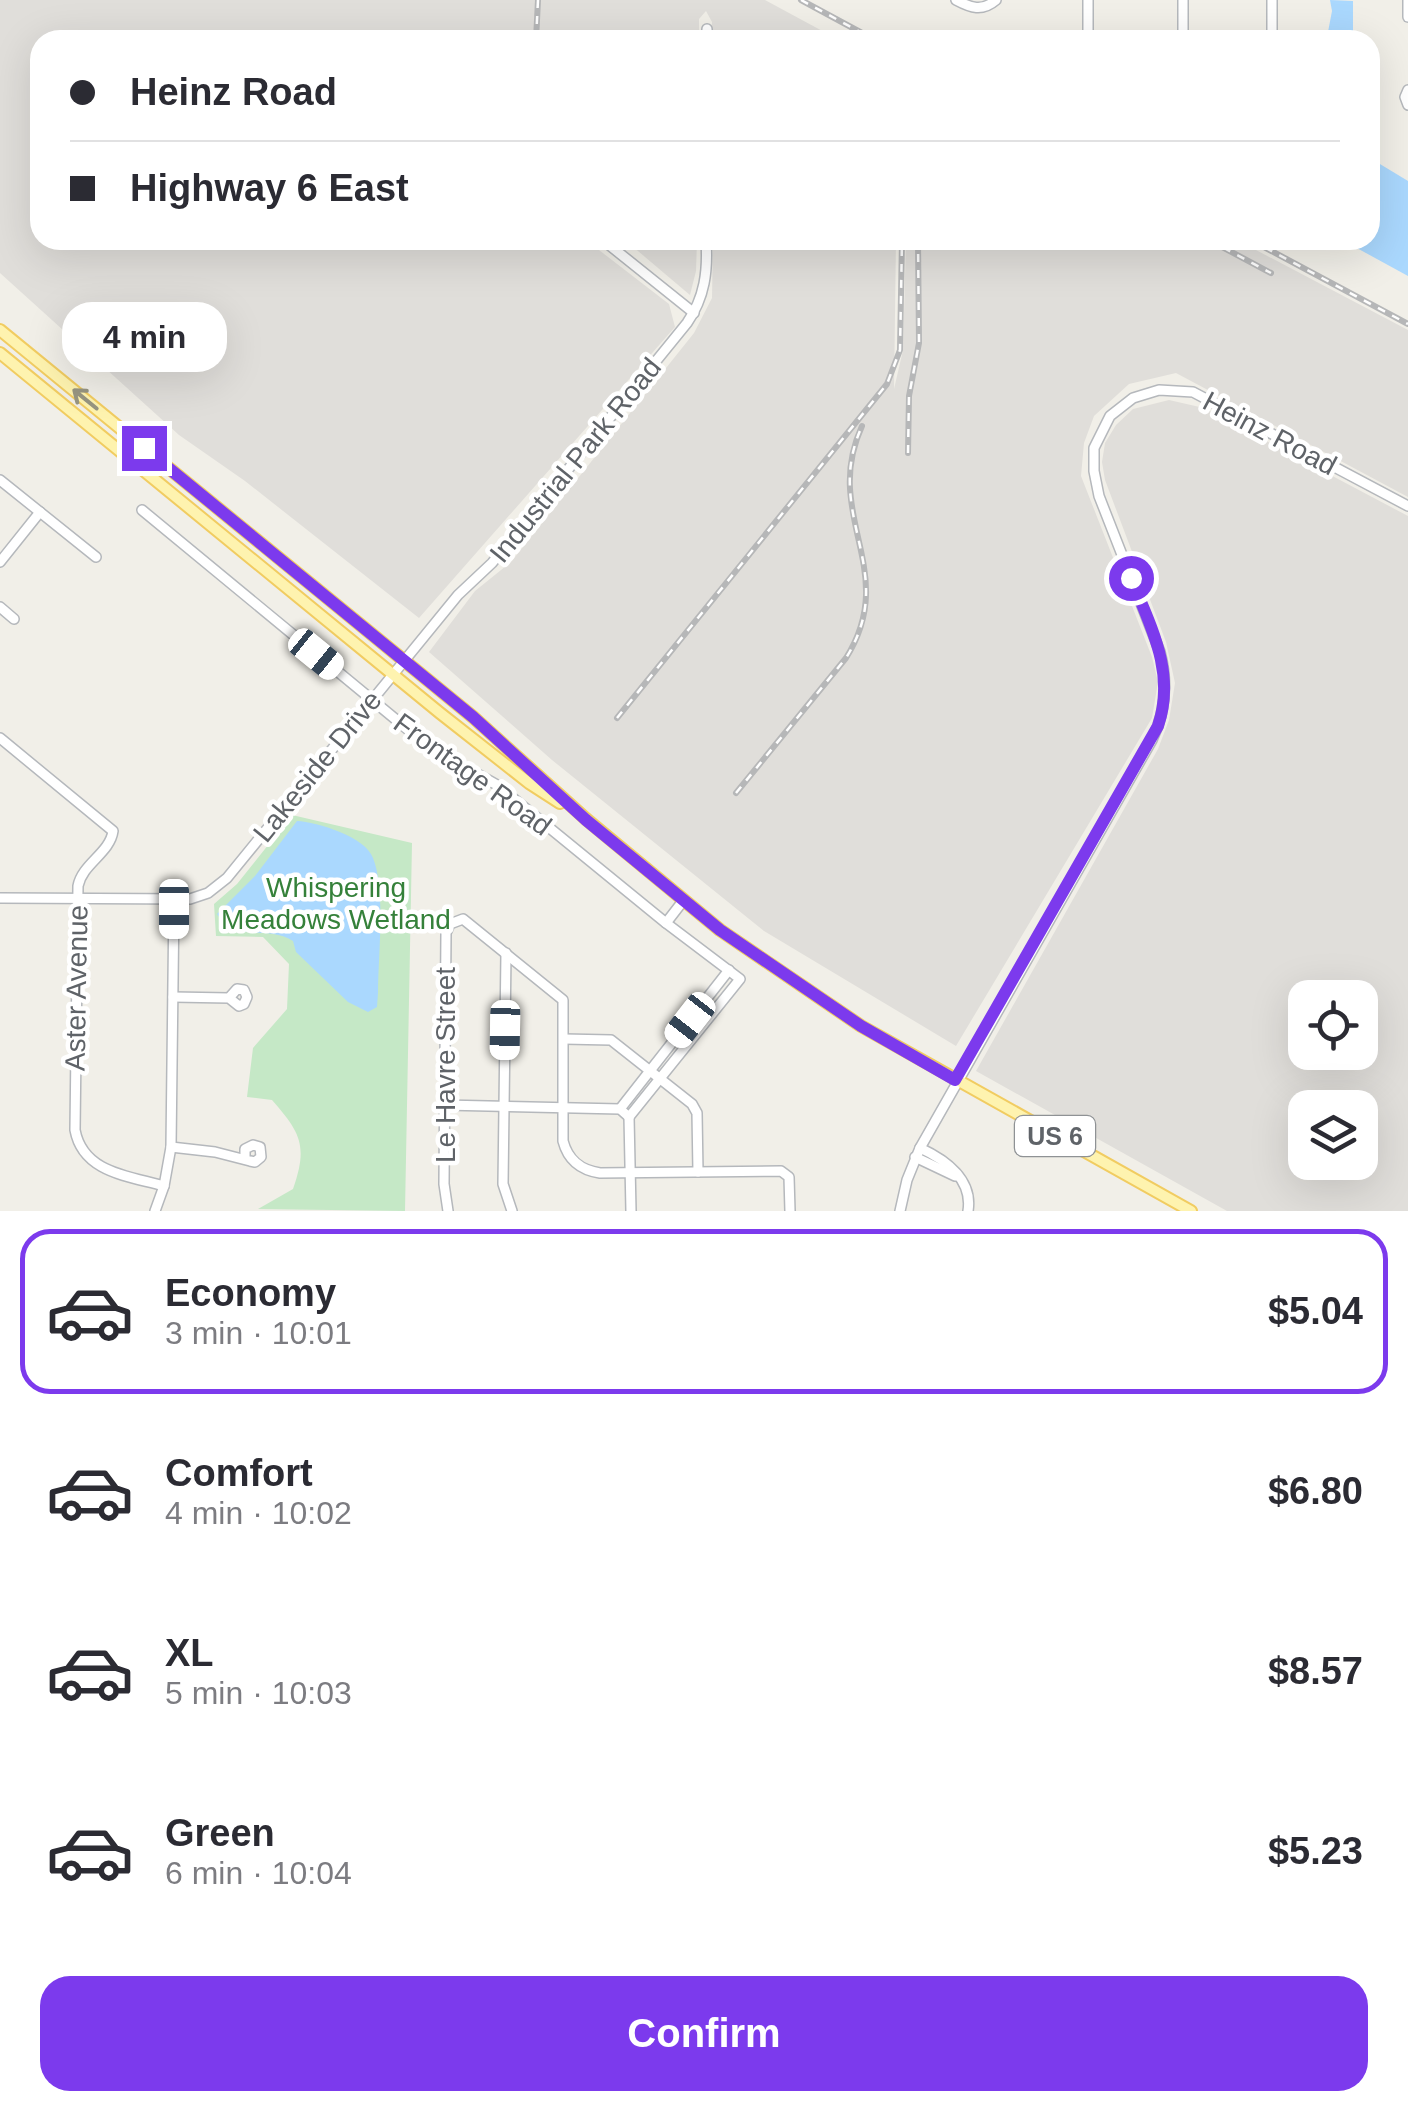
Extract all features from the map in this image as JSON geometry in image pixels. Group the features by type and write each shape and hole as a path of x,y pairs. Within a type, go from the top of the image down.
{"main road":[{"name":"US 6","path":"0,330 473,717 586,820 683,901 837,1010 1191,1211"},
{"name":"US 6","path":"0,353 529,783 586,820"}],"street":[{"path":"956,0 976,8 987,7 996,0"},
{"path":"1088,0 1088,30"},
{"path":"1183,0 1183,30"},
{"path":"1272,0 1272,30"},
{"path":"1408,0 1408,16"},
{"path":"1408,90 1404,97 1408,105"},
{"path":"615,250 694,313"},
{"name":"Industrial Park Road","path":"404,660 458,595 492,563 694,313 705,282 706,250"},
{"name":"Heinz Road","path":"900,1211 918,1152 955,1080 1152,740 1162,716 1165,678 1160,652 1095,483 1094,448 1110,416 1147,392 1194,392 1408,506"},
{"path":"0,480 96,556"},
{"name":"Frontage Road","path":"142,510 428,746 497,785 740,978 660,1078"},
{"path":"0,562 40,512"},
{"path":"0,607 14,619"},
{"name":"Lakeside Drive","path":"0,898 199,897 227,878 404,660"},
{"name":"Aster Avenue","path":"0,738 113,831 111,840 79,878 76,1138 86,1155 100,1167 164,1186"},
{"path":"155,1211 171,1147 174,900"},
{"path":"666,923 683,901"},
{"name":"Le Havre Street","path":"448,1211 444,1184 446,933 454,921 467,920 506,953"},
{"path":"506,953 563,1000 563,1141 572,1160 594,1172 774,1170 785,1173 790,1183 790,1211"},
{"path":"506,953 503,1184 512,1211"},
{"path":"620,1109 729,970"},
{"path":"173,998 228,998"},
{"path":"564,1039 611,1040 692,1104 697,1113 698,1172"},
{"path":"631,1211 629,1116 660,1078"},
{"path":"444,1105 620,1109 629,1116"},
{"path":"171,1147 245,1160"},
{"path":"918,1152 940,1158 962,1179 970,1191 968,1211"}],"shaded area":[{"path":"0,0 765,0 820,30 712,30 706,11 699,19 699,30 30,30 30,250 599,250 669,304 675,327 419,618 245,481 179,435 0,273"},
{"path":"637,250 697,250 690,295"},
{"path":"713,250 896,250 894,389 903,350 906,250 1256,250 1408,330 1408,497 1176,373 1129,384 1094,416 1084,443 1081,476 1152,657 1158,682 1152,718 956,1046 764,931 552,760 429,652 475,591 511,562 694,333 712,298"},
{"path":"1169,400 1204,408 1408,516 1408,1211 1227,1211 976,1071 1158,749 1169,720 1175,683 1166,642 1105,480 1105,443 1133,409"}],"green space":[{"name":"Whispering Meadows Wetland","path":"292,815 412,843 405,1211 258,1209 293,1189 300,1162 299,1141 282,1112 272,1100 247,1097 253,1048 287,1009 289,964 263,937 216,936 214,904 237,884"}],"water":[{"path":"1330,0 1353,1 1353,30 1328,30"},
{"path":"1380,164 1408,181 1408,276 1360,250 1380,250"},
{"path":"297,821 351,837 369,850 373,858 379,887 380,942 377,1007 368,1012 348,1002 296,952 293,941 234,928 217,914 255,876"}],"railway":[{"path":"536,30 538,0"},
{"path":"801,0 856,30"},
{"path":"617,718 887,384 900,350 902,250"},
{"path":"908,453 909,396 919,343 918,250"},
{"path":"1228,250 1271,273"},
{"path":"1270,250 1408,324"},
{"path":"736,793 846,658 861,626 866,597 864,570 850,488 852,458 862,426"}],"route":[{"path":"144,448 473,717 586,820 720,930 861,1026 955,1080 1158,726 1164,704 1164,666 1131,578"}]}
